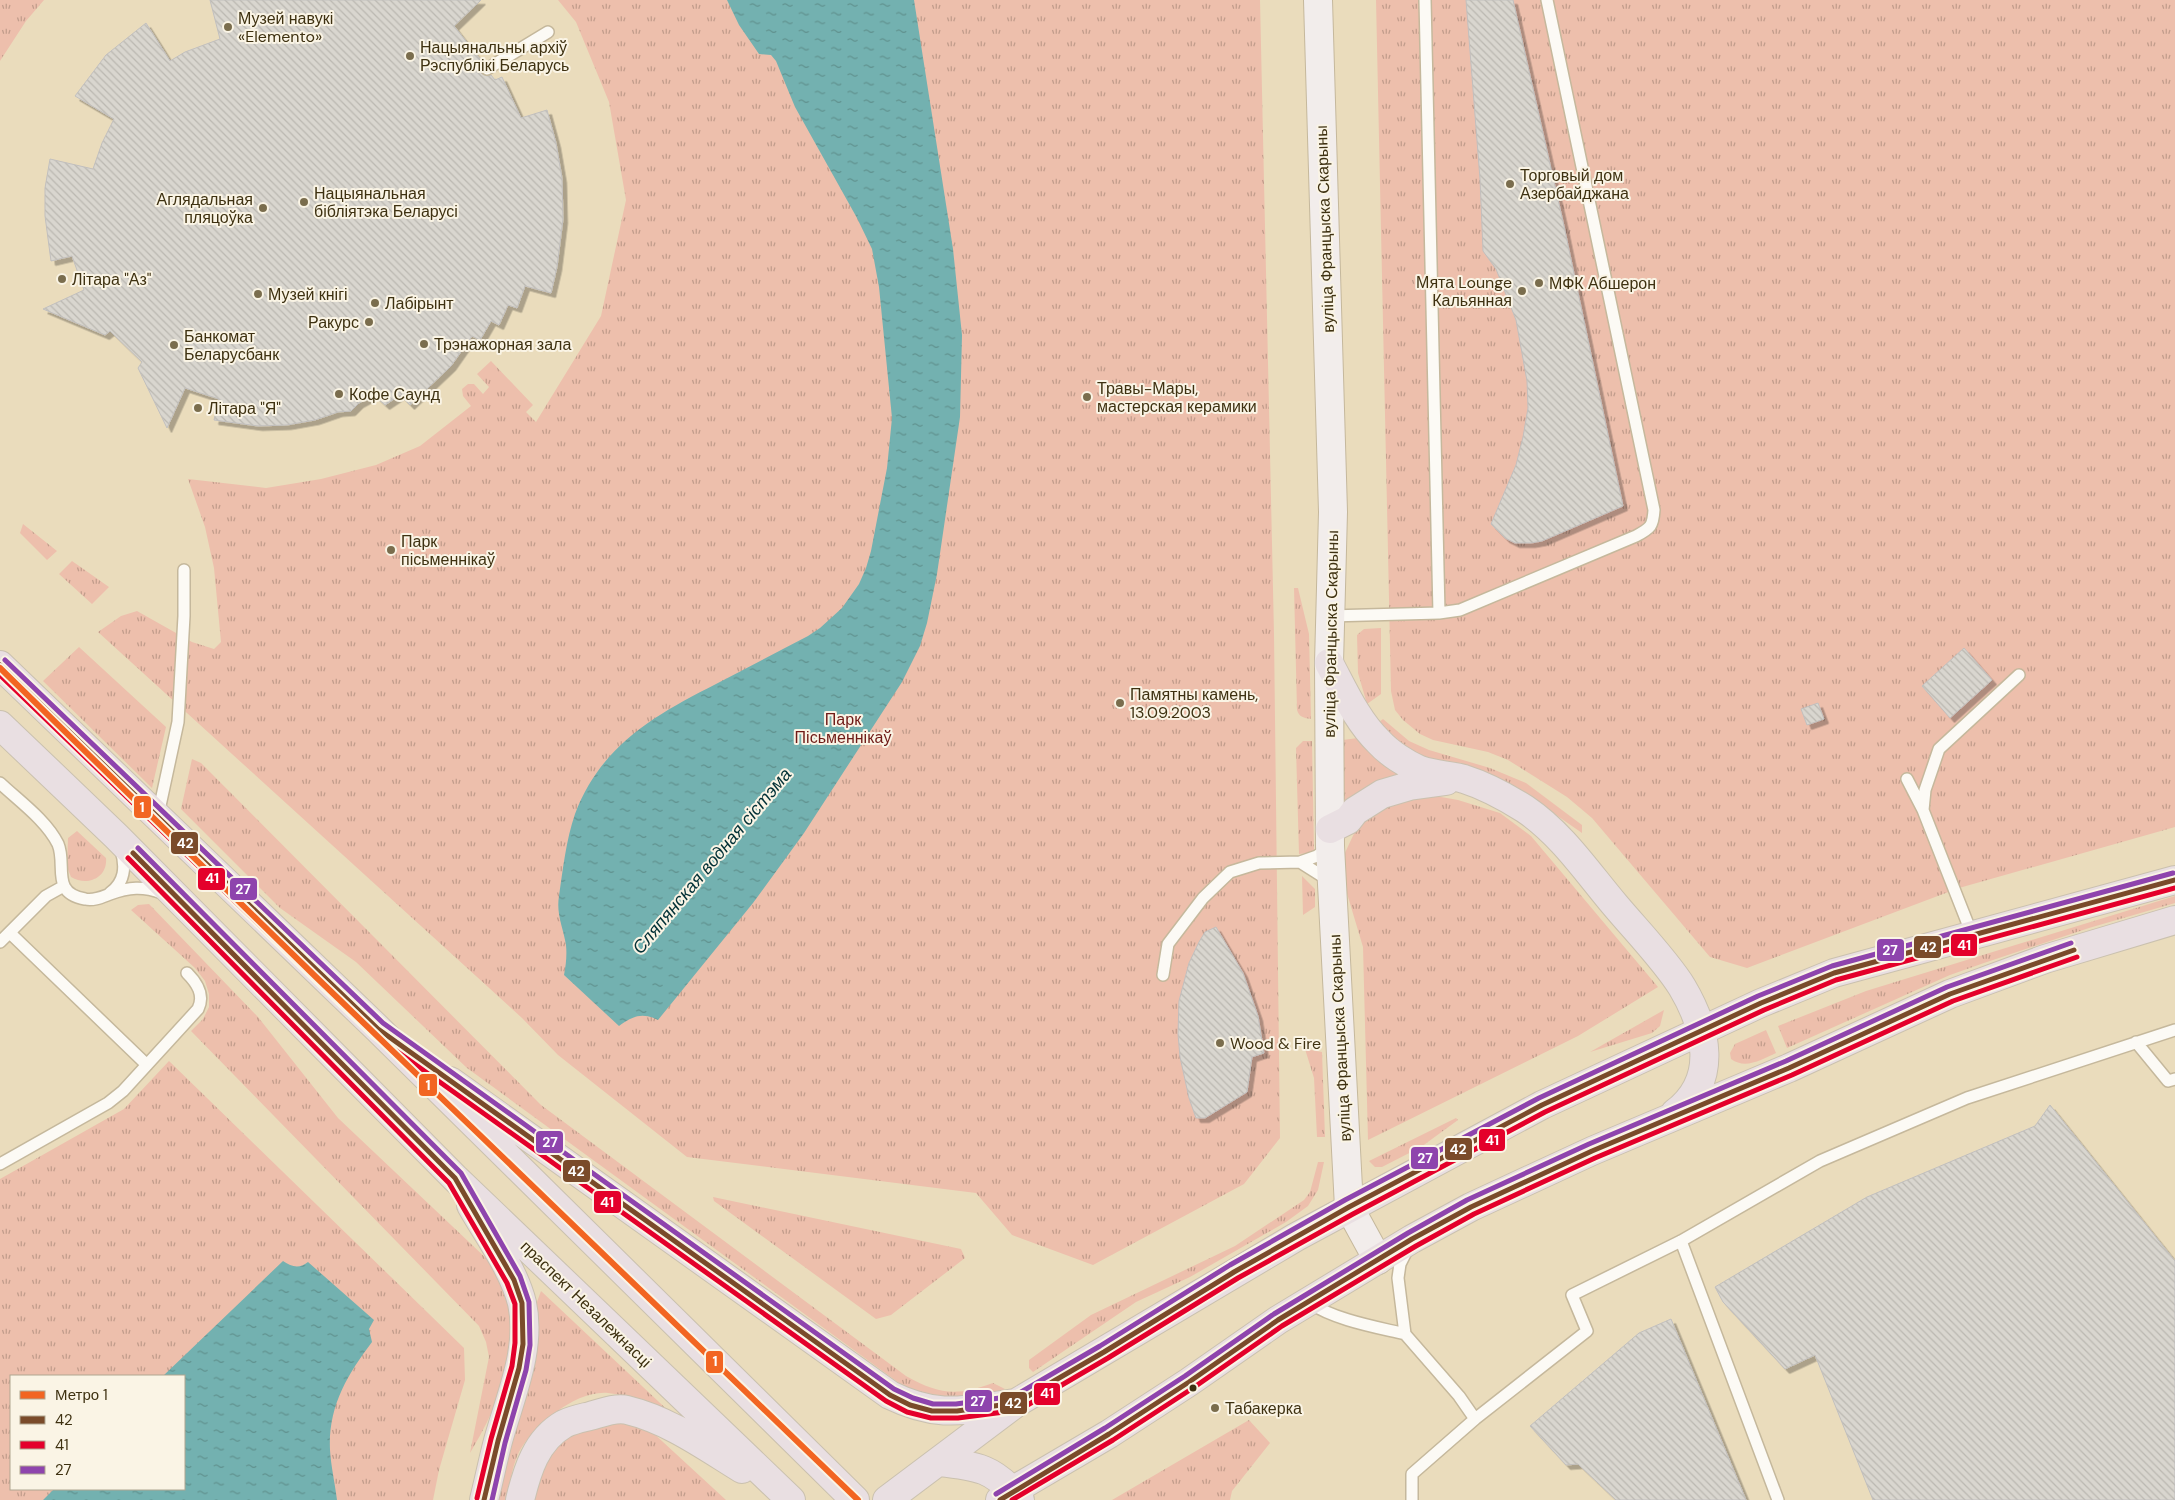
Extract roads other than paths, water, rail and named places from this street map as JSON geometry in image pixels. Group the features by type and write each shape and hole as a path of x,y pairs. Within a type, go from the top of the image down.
{"main road":[{"name":"вуліца Францыска Скарыны","path":"1318,0 1333,512 1329,663 1330,837 1349,1207 1378,1260"},
{"path":"1329,663 1362,720 1379,742 1420,770 1463,779 1494,791 1543,823 1564,844 1676,978 1690,1003 1701,1030 1705,1067 1692,1097 1668,1118"},
{"path":"0,665 378,1029 852,1496"},
{"name":"праспект Незалежнасці","path":"0,724 116,836 455,1178 788,1498"},
{"path":"1330,837 1356,811 1370,801 1395,789 1463,779"},
{"path":"887,1500 1016,1403 1104,1352 1234,1272 1349,1207 1542,1105 1761,1003 1834,974 2175,880"},
{"path":"939,1462 983,1469 997,1477 1010,1497 1309,1302 1412,1239 1471,1207 1668,1118 1789,1068 1958,991 2045,959 2175,920"},
{"path":"378,1029 890,1395 910,1405 932,1411 957,1412 1016,1403"},
{"path":"455,1178 514,1280 522,1303 524,1324 519,1368 498,1441 484,1500"},
{"path":"520,1500 527,1472 536,1451 548,1437 565,1423 606,1411 626,1410 666,1424 788,1498"}],"lane":[{"path":"1425,0 1440,613"},
{"path":"1330,616 1440,613 1460,610 1636,536 1653,523 1654,510 1547,0"},
{"path":"487,69 548,32"},
{"path":"158,817 178,722 184,616 184,570"},
{"path":"1923,810 1924,790 1939,749 2019,675"},
{"path":"1907,779 1923,810 1973,937"},
{"path":"0,783 52,835 60,852 60,875 64,886 76,897 86,900 97,899 124,889 144,887 172,897 189,909"},
{"path":"97,899 114,890 124,873 123,856 116,836"},
{"path":"1164,975 1168,944 1203,898 1230,872 1250,864 1300,862 1328,850 1330,837"},
{"path":"1300,862 1319,872 1333,884"},
{"path":"0,942 46,896 64,886"},
{"path":"10,932 147,1065"},
{"path":"0,1164 108,1103 123,1091 196,1013 200,1006 199,988 187,973"},
{"path":"1412,1500 1412,1474 1475,1419 1587,1331 1572,1296 1681,1241 1820,1161 1967,1098 2175,1030"},
{"path":"2136,1042 2168,1081 2175,1079"},
{"path":"1412,1239 1400,1264 1398,1278 1405,1334 1475,1419"},
{"path":"1681,1241 1778,1500"},
{"path":"1309,1302 1318,1309 1342,1317 1405,1334"}],"water":[{"name":"Сляпянская водная сістэма","path":"727,0 914,0 953,249 962,335 960,417 937,574 927,623 920,646 902,682 804,833 753,903 658,1020 647,1016 638,1016 619,1026 564,975 566,949 558,903 569,834 575,814 586,790 599,769 615,751 651,721 693,696 808,636 842,608 859,584 866,568 887,468 892,418 879,287 872,249 857,218 795,107 776,61 771,55 759,54 739,25"},
{"path":"283,1261 289,1265 296,1266 302,1266 308,1262 374,1320 369,1329 372,1342 347,1379 332,1420 330,1450 337,1500 43,1500 53,1490 185,1490 185,1375 164,1375"}],"metro line":[{"name":"1","path":"0,668 316,977 858,1500"}],"place":[{"name":"Музей навукі «Elemento»","path":"228,27"},
{"name":"Нацыянальны архіў Рэспублікі Беларусь","path":"410,56"},
{"name":"Торговый дом Азербайджана","path":"1510,184"},
{"name":"Нацыянальная бібліятэка Беларусі","path":"304,202"},
{"name":"Аглядальная пляцоўка","path":"263,208"},
{"name":"Літара \"Аз\"","path":"62,279"},
{"name":"МФК Абшерон","path":"1539,283"},
{"name":"Мята Lounge Кальянная","path":"1522,291"},
{"name":"Музей кнігі","path":"258,294"},
{"name":"Лабірынт","path":"375,303"},
{"name":"Ракурс","path":"369,322"},
{"name":"Трэнажорная зала","path":"424,344"},
{"name":"Банкомат Беларусбанк","path":"174,345"},
{"name":"Кофе Саунд","path":"339,394"},
{"name":"Травы-Мары, мастерская керамики","path":"1087,397"},
{"name":"Літара \"Я\"","path":"198,408"},
{"name":"Парк пісьменнікаў","path":"391,550"},
{"name":"Памятны камень, 13.09.2003","path":"1120,703"},
{"name":"Wood & Fire","path":"1220,1043"},
{"name":"Табакерка","path":"1215,1408"}],"park label":[{"name":"Парк Пісьменнікаў","path":"843,728"}]}
